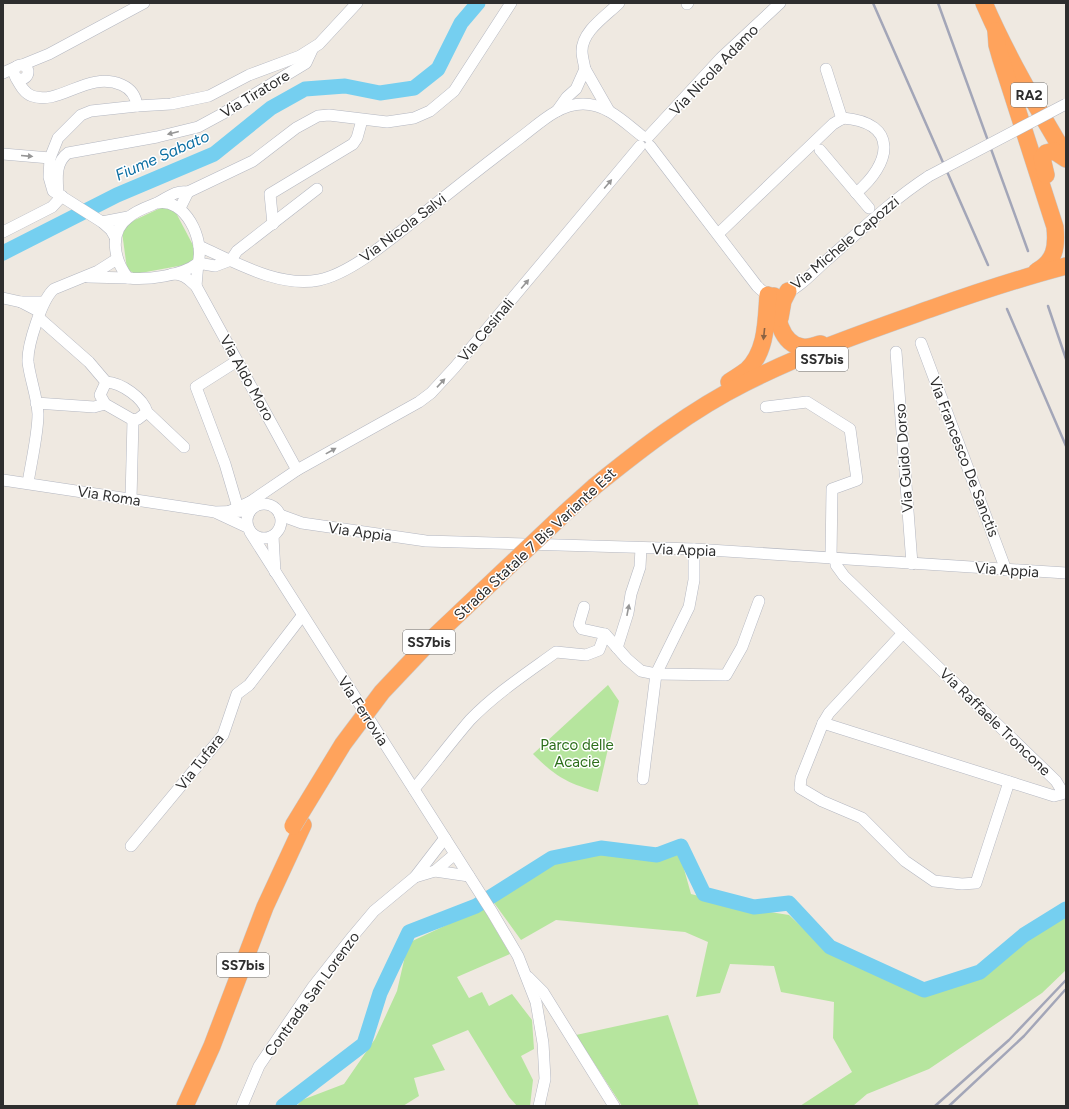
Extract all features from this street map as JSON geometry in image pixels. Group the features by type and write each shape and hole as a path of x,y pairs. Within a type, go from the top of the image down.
{"highway":[{"name":"RA2","path":"984,3 996,31 1033,101 1066,157"},
{"name":"RA2","path":"994,3 1022,59 1066,136"},
{"path":"996,31 997,45 1001,59 1056,228 1057,245 1053,257 1045,267 1029,275"},
{"path":"1066,157 1052,151 1046,153 1042,158 1054,200 1066,234"},
{"name":"Strada Statale 7 Bis Variante Est","path":"174,1106 204,1042 264,887 298,825 346,754 405,680 624,463 693,413 744,383 849,339 1029,275 1066,266"},
{"name":"Strada Statale 7 Bis Variante Est","path":"599,489 671,440 737,398 769,382 823,358 878,338 1028,286 1066,275"},
{"path":"777,294 781,311 780,325 792,343 801,347 849,339"},
{"path":"693,413 712,393 747,370 757,358 777,294"},
{"name":"Strada Statale 7 Bis Variante Est","path":"185,1106 212,1046 298,825"}],"street":[{"path":"3,76 21,72 49,54 144,3"},
{"name":"Via Tiratore","path":"63,197 58,167 61,160 68,153 157,137 198,127 306,63 312,50 357,3"},
{"path":"157,203 177,192 188,192 253,161 296,128 318,116 329,115 387,122 414,118 430,111 442,103 454,91 466,75 511,3"},
{"path":"610,111 585,69 582,51 584,41 589,32 619,3"},
{"name":"Via Nicola Adamo","path":"645,141 721,58 780,3"},
{"name":"Via Tiratore","path":"63,197 53,191 49,183 50,158 58,138 81,115 91,111 171,104 209,96 250,75 312,50"},
{"path":"556,111 576,89 585,69"},
{"path":"826,69 842,119"},
{"path":"21,72 26,92 38,98 44,96 56,96 96,81 115,82 125,86 131,91 136,98 137,106"},
{"path":"3,73 21,72"},
{"path":"572,92 572,101 574,105"},
{"name":"Via Michele Capozzi","path":"777,294 802,282 900,198 929,176 1066,104"},
{"path":"556,111 574,105 598,106 610,111 645,141 757,286 777,294"},
{"name":"Via Nicola Salvi","path":"199,246 267,276 299,282 318,280 343,272 384,244 556,111"},
{"path":"718,234 833,124 842,119 852,119 872,126 880,132 884,140 885,148 882,160 870,178 856,193"},
{"path":"272,224 270,194 353,144 357,138 362,120"},
{"name":"Via Cesinali","path":"250,506 275,483 384,422 431,393 460,361 645,141"},
{"path":"820,150 869,208"},
{"path":"3,154 50,158"},
{"path":"196,286 202,275 215,266 232,260 235,253 317,189"},
{"path":"180,208 188,192"},
{"path":"3,232 52,207 63,197 102,222 111,230 115,237 117,259 128,278"},
{"path":"102,222 128,217 151,204 165,201 180,208 191,224 199,246 200,255 196,286"},
{"path":"115,237 128,217"},
{"path":"28,483 38,414 28,362 29,351 41,310 54,289 107,267 117,259"},
{"path":"82,277 145,280 171,274 198,263 204,266 215,266"},
{"path":"171,274 178,274 186,277 196,286"},
{"name":"Via Aldo Moro","path":"196,286 297,470"},
{"path":"3,298 21,302 41,310 90,362 106,382 116,384 138,398 145,405 147,412 184,447"},
{"name":"Via Francesco De Sanctis","path":"921,343 1006,570"},
{"name":"Via Guido Dorso","path":"896,352 912,564"},
{"path":"233,510 225,464 196,387 237,361"},
{"path":"106,382 100,395 105,404 133,420 138,419 147,412"},
{"path":"766,407 807,402 850,429 857,480 832,489 833,558"},
{"path":"36,403 94,408 105,404"},
{"path":"131,499 133,420"},
{"name":"Via Roma","path":"3,480 215,512 250,506"},
{"path":"268,505 275,483"},
{"path":"275,574 276,534 280,526 280,515 277,510 268,505 250,506 247,518 249,530 258,538 269,538 276,534"},
{"name":"Via Roma","path":"215,512 249,530"},
{"name":"Via Appia","path":"280,515 302,523 426,541 694,549 1066,573"},
{"name":"Via Appia","path":"276,534 302,523"},
{"name":"Via Ferrovia","path":"249,530 275,574 414,789 518,956 536,1002 543,1043 545,1079 539,1106"},
{"path":"617,648 628,613 631,594 640,567 641,548"},
{"path":"643,779 656,674 689,607 694,580 694,549"},
{"name":"Via Raffaele Troncone","path":"823,723 1054,796 1062,794 1062,791 1056,781 844,576 833,558"},
{"path":"584,607 579,624 582,629 605,634 641,671 656,674 726,676 742,647 759,601"},
{"name":"Via Tufara","path":"131,846 223,735 237,694 249,685 302,616"},
{"path":"903,633 835,706 823,723 801,778 800,788 822,802 862,818 905,861 934,881 962,884 976,883 1009,782"},
{"path":"414,789 470,720 485,706 525,674 556,652 586,655 599,650 605,634"},
{"name":"Contrada San Lorenzo","path":"242,1106 260,1066 312,988 374,911 415,877 445,838"},
{"name":"Contrada San Lorenzo","path":"423,866 454,852"},
{"name":"Contrada San Lorenzo","path":"435,871 454,852"},
{"name":"Contrada San Lorenzo","path":"415,877 435,871 469,876"},
{"path":"524,973 543,992 614,1106"}],"green space":[{"path":"167,205 174,209 195,249 195,263 135,274 127,269 122,232 124,225"},
{"name":"Parco delle Acacie","path":"608,685 619,701 598,792 578,786 562,778 548,768 533,754"},
{"path":"598,851 656,859 679,851 691,894 750,909 789,915 826,950 922,991 979,975 1018,944 1066,913 1066,970 1042,993 929,1069 867,1094 853,1106 800,1106 852,1072 833,1038 834,1002 781,992 774,966 730,964 720,993 696,997 708,942 685,932 556,920 521,940 492,900 552,862"},
{"path":"483,908 510,954 457,977 469,998 482,992 489,1006 512,994 532,1020 534,1049 521,1056 533,1080 530,1106 517,1106 509,1097 468,1030 432,1045 445,1070 414,1078 419,1096 403,1106 297,1106 302,1100 344,1084 375,1039 397,991 408,943"},
{"path":"668,1015 699,1106 622,1106 576,1035"}],"waterway":[{"name":"Fiume Sabato","path":"3,253 117,195 214,154 271,108 305,89 345,86 380,93 414,88 438,69 461,23 478,3"},
{"path":"283,1106 364,1044 380,993 409,932 476,906 552,858 601,848 657,855 681,846 704,894 754,907 789,903 830,947 924,990 980,972 1024,935 1066,909"}],"railway":[{"path":"873,3 988,265"},
{"path":"938,3 1028,251"},
{"path":"1048,306 1066,359"},
{"path":"1007,309 1066,446"},
{"path":"935,1106 1009,1040 1066,980"},
{"path":"949,1106 1024,1036 1065,990"}]}
